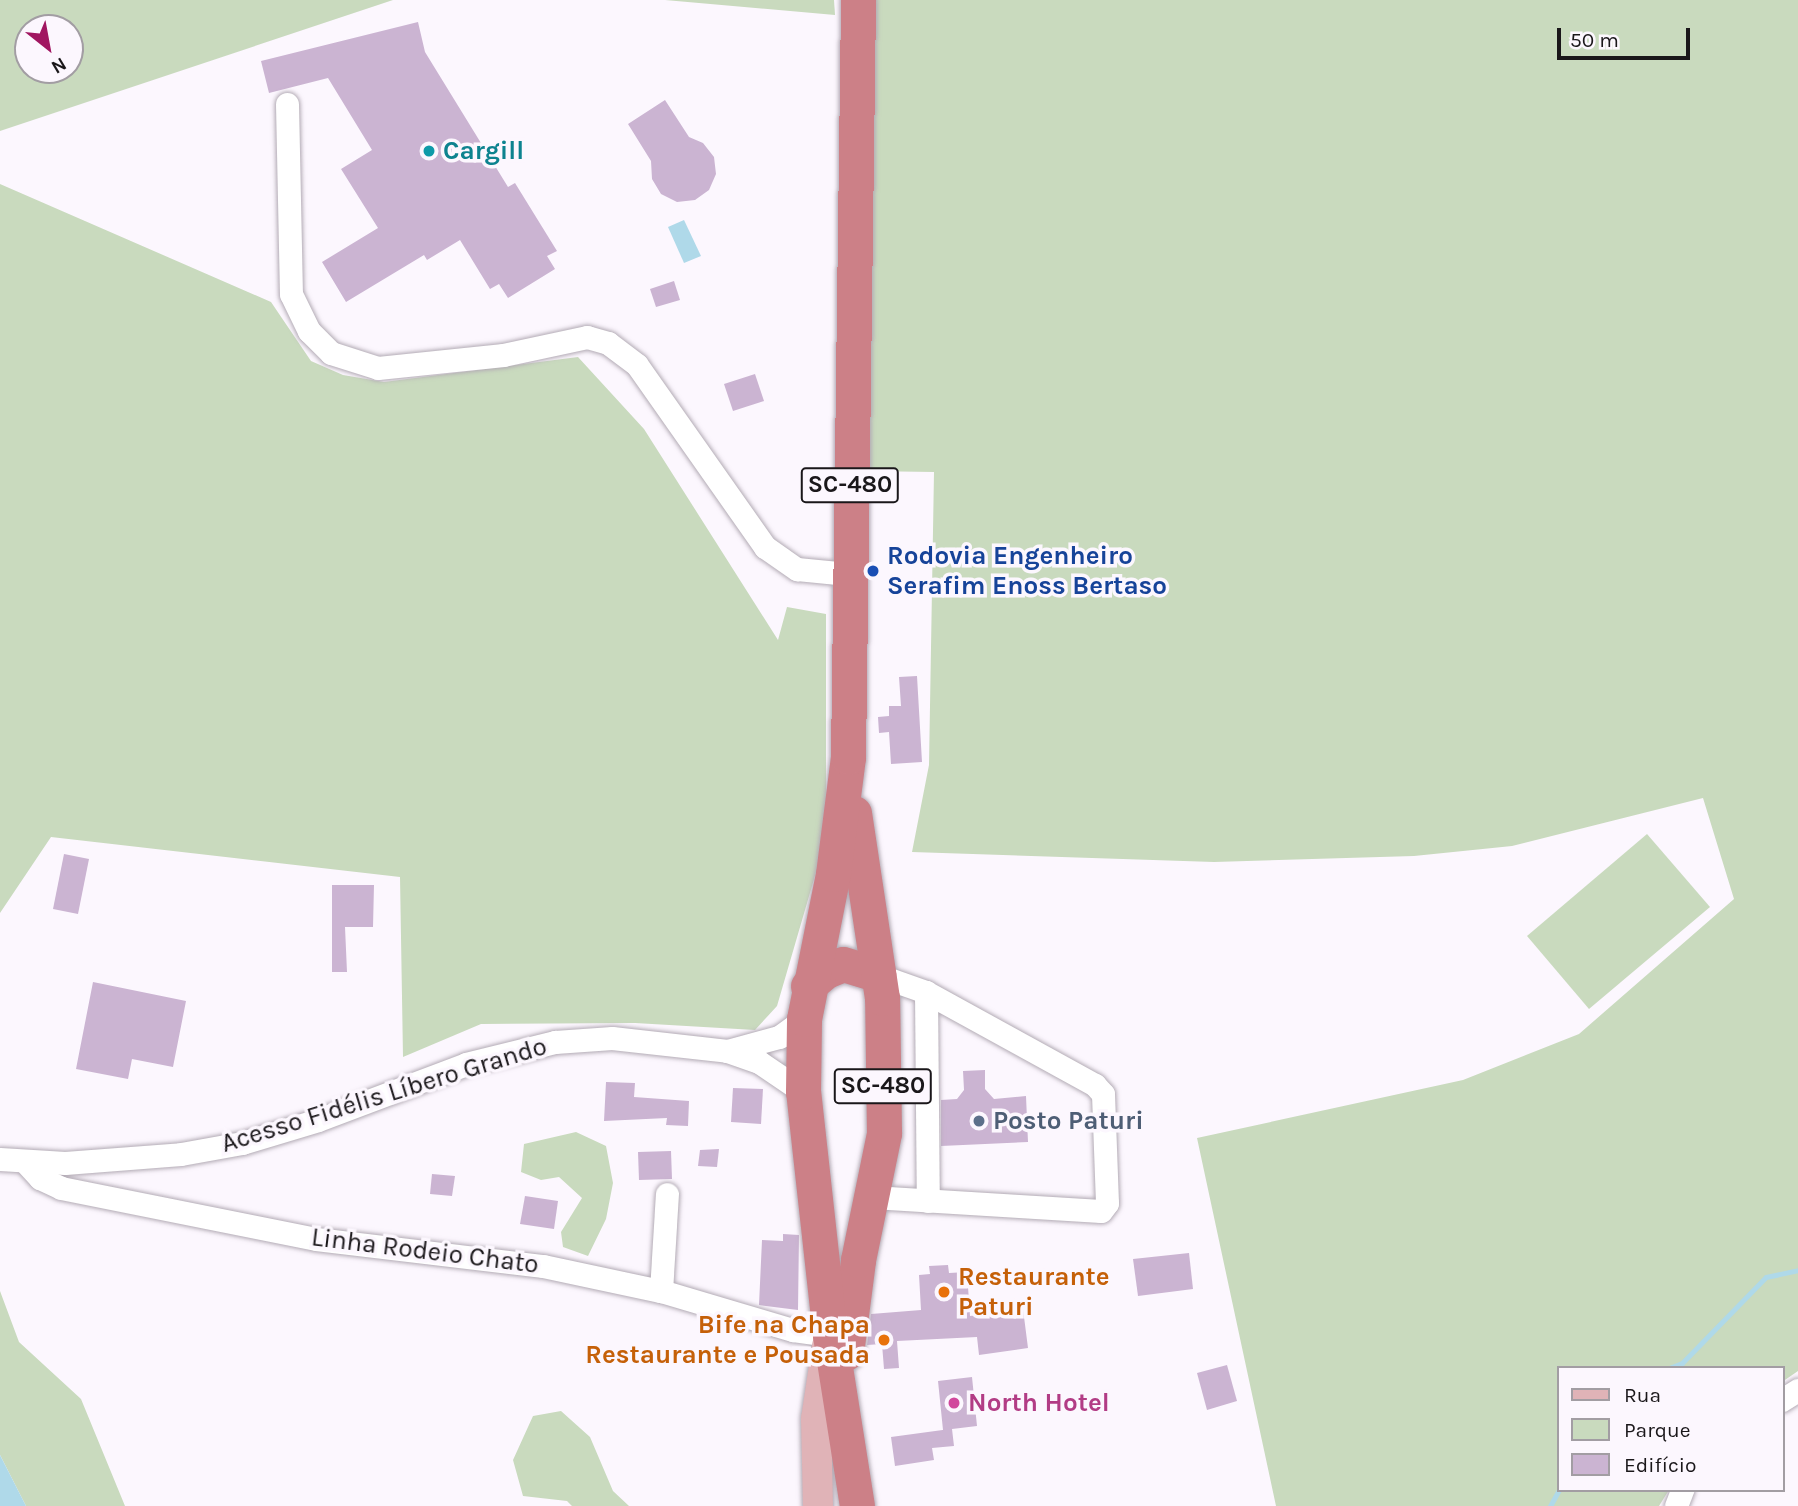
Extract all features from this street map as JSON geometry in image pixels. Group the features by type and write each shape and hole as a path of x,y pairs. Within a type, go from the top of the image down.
{"highway":[{"name":"SC-480","path":"842,1390 858,1260 884,1133 878,975 863,889 848,757 848,575 858,0"},
{"name":"SC-480","path":"848,757 833,874 806,1002 803,1092 810,1182 830,1335 842,1390 858,1506"},
{"path":"806,1002 826,971 843,964 878,975"},
{"path":"810,1182 841,1206 872,1196"}],"main road":[{"path":"818,1506 816,1419 830,1335"}],"street":[{"path":"287,104 291,294 309,331 331,353 378,368 503,355 587,337 608,343 637,365 765,547 796,569 848,575"},
{"path":"872,1196 1101,1211 1107,1203 1103,1094 926,992 878,975"},
{"path":"926,992 928,1201"},
{"name":"Acesso Fidélis Líbero Grando","path":"727,1051 771,1040 806,1002"},
{"name":"Acesso Fidélis Líbero Grando","path":"0,1159 26,1163 181,1154 242,1143 318,1121 466,1065 555,1042 612,1038 727,1051 759,1062 803,1092"},
{"name":"Linha Rodeio Chato","path":"26,1163 40,1178 61,1188 316,1239 543,1266 662,1291 793,1330 830,1335"},
{"path":"662,1291 667,1194"}],"green space":[{"path":"0,0 393,0 0,131"},
{"path":"665,0 834,0 835,15"},
{"path":"874,0 1798,0 1798,1371 1784,1381 1784,1366 1556,1366 1556,1492 1668,1492 1659,1506 1276,1506 1197,1138 1463,1080 1579,1034 1734,899 1703,798 1512,846 1414,856 1214,862 912,852 929,765 934,472 864,471"},
{"path":"0,184 271,302 311,361 343,375 384,382 578,357 644,429 778,640 787,607 826,614 826,838 777,1006 755,1030 635,1023 481,1024 403,1057 400,877 51,837 0,913"},
{"path":"1647,834 1710,907 1589,1009 1527,936"},
{"path":"576,1132 606,1146 613,1183 606,1219 588,1256 563,1247 561,1232 582,1198 559,1177 541,1180 521,1172 524,1144"},
{"path":"0,1291 19,1342 81,1399 125,1506 26,1506 0,1455"},
{"path":"561,1411 590,1437 613,1491 629,1506 572,1506 567,1501 523,1496 513,1460 533,1416"}],"water":[{"path":"684,220 701,256 684,263 668,227"},
{"path":"0,1455 26,1506 0,1506"}],"building":[{"name":"Cargill","path":"418,22 425,52 508,187 515,183 557,251 547,256 555,269 508,298 499,284 490,289 460,240 427,260 424,255 346,302 322,262 378,228 341,169 372,150 328,78 269,93 261,61"},
{"path":"665,100 689,137 703,143 714,157 716,174 709,190 695,200 677,202 661,194 652,179 651,161 628,124"},
{"path":"674,281 680,300 656,307 650,289"},
{"path":"755,374 764,401 733,411 724,384"},
{"path":"917,676 922,762 891,764 889,732 879,733 878,717 889,716 889,706 901,706 899,677"},
{"path":"64,854 89,859 78,914 53,909"},
{"path":"332,885 374,885 373,927 345,927 347,972 332,972"},
{"path":"93,982 186,1001 173,1067 132,1059 128,1079 76,1069"},
{"name":"Posto Paturi","path":"985,1070 985,1089 994,1099 1026,1096 1028,1142 941,1146 941,1100 957,1099 964,1090 963,1071"},
{"path":"606,1082 635,1083 634,1097 689,1101 688,1126 666,1125 667,1118 604,1121"},
{"path":"733,1088 763,1089 761,1124 731,1122"},
{"path":"719,1149 717,1167 698,1166 700,1150"},
{"path":"671,1151 672,1179 639,1180 638,1152"},
{"path":"432,1174 455,1176 452,1196 430,1194"},
{"path":"525,1196 558,1201 554,1229 520,1224"},
{"path":"783,1234 799,1235 798,1310 759,1305 762,1240 783,1241"},
{"path":"1189,1253 1193,1289 1138,1296 1133,1259"},
{"path":"948,1265 949,1273 967,1272 970,1316 1023,1309 1028,1348 979,1355 977,1337 897,1341 899,1368 884,1369 882,1344 867,1345 871,1314 921,1310 919,1275 930,1274 929,1266"},
{"path":"1227,1365 1237,1401 1207,1410 1197,1373"},
{"path":"972,1377 977,1426 952,1429 954,1446 932,1448 934,1460 895,1466 891,1437 943,1430 938,1381"}],"waterway":[{"path":"1674,1366 1682,1363 1766,1277 1798,1270"},
{"path":"1550,1506 1558,1492"}],"place":[{"name":"Cargill","path":"429,151"},
{"name":"Rodovia Engenheiro Serafim Enoss Bertaso","path":"873,571"},
{"name":"Posto Paturi","path":"979,1121"},
{"name":"Restaurante Paturi","path":"944,1292"},
{"name":"Bife na Chapa Restaurante e Pousada","path":"884,1340"},
{"name":"North Hotel","path":"954,1403"}]}
